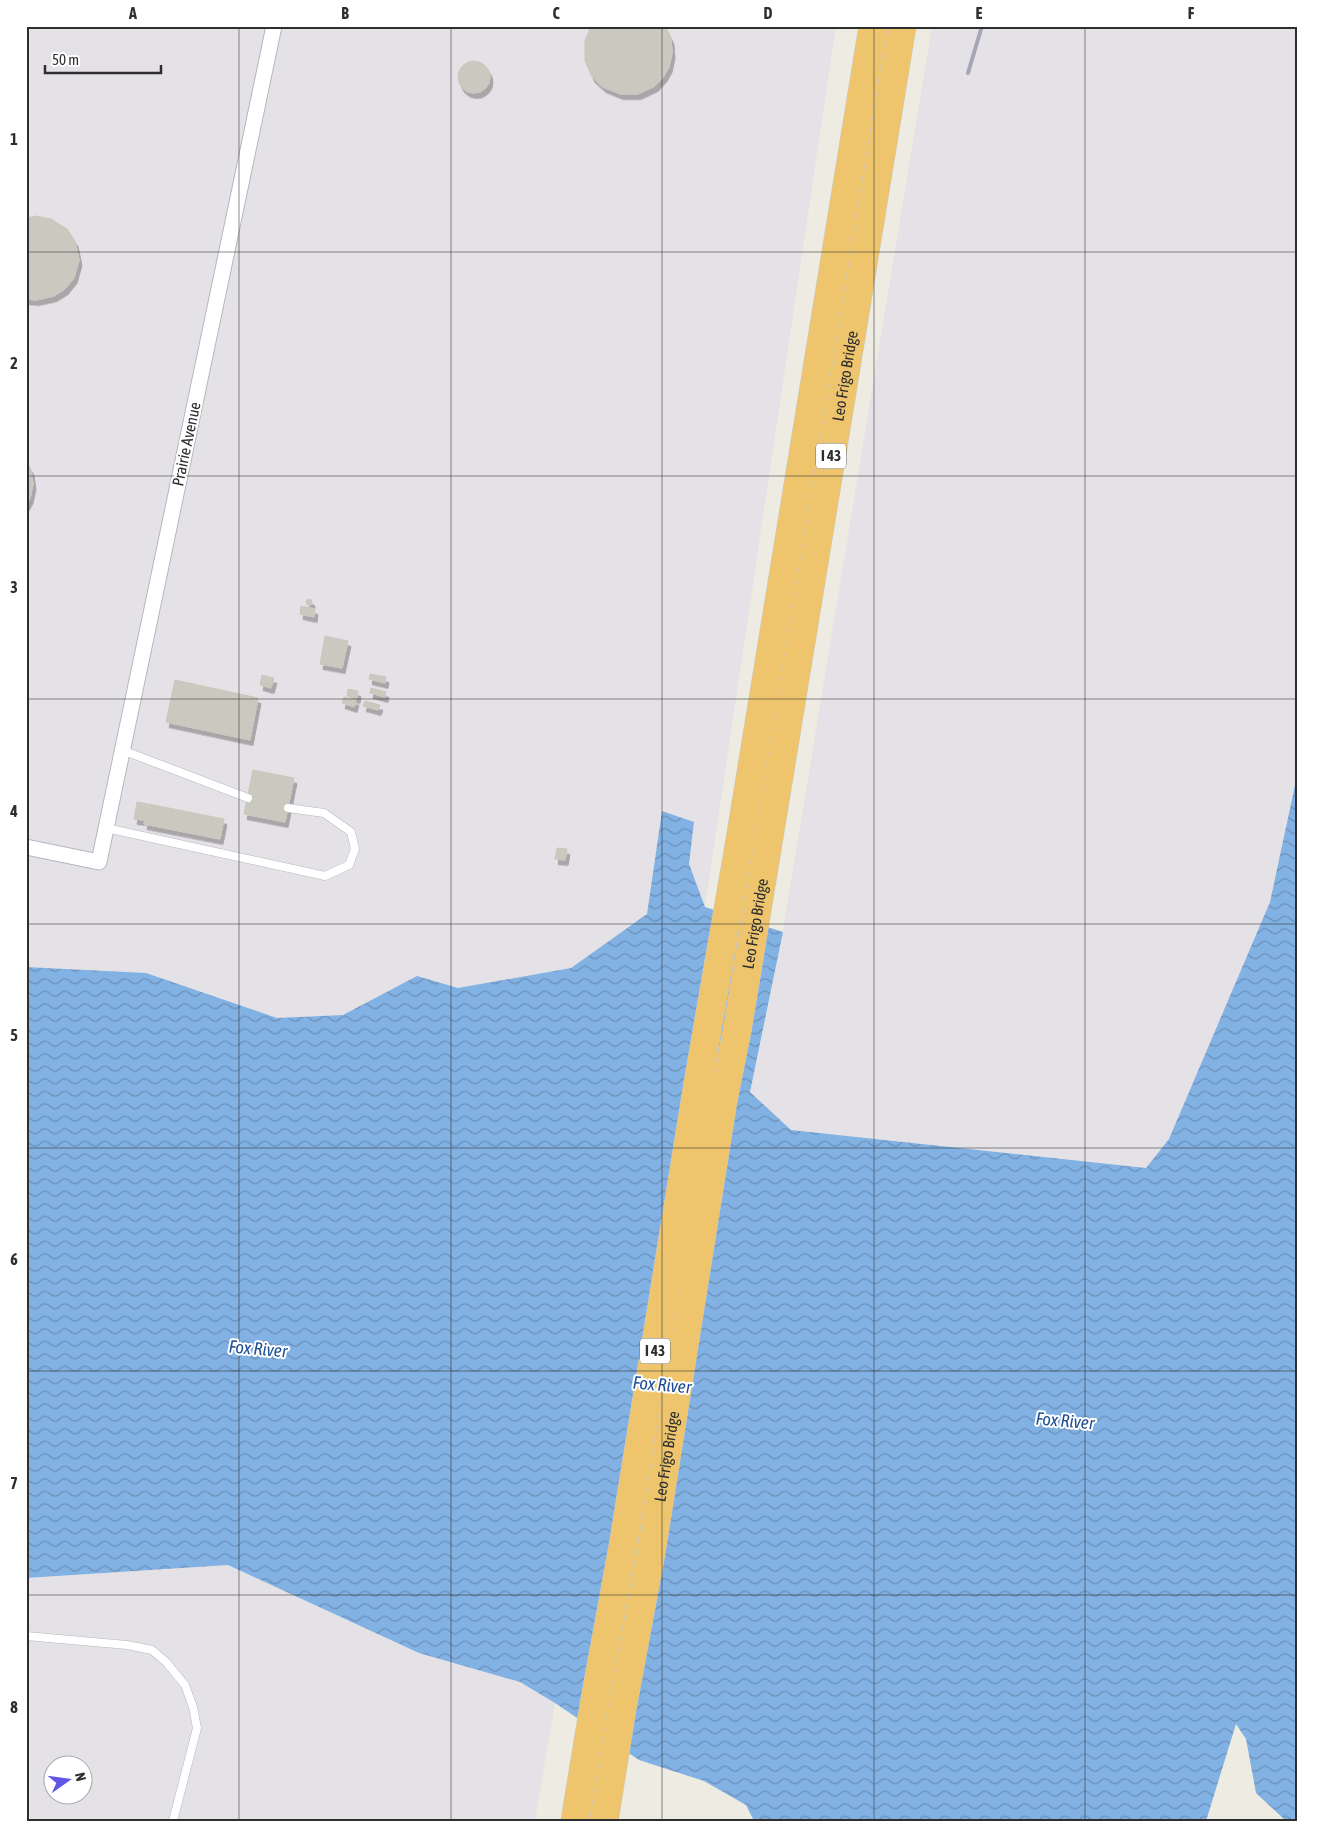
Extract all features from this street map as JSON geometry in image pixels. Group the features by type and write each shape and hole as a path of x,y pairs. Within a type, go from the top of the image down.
{"highway":[{"name":"I 43","path":"575,1821 623,1546 873,26"},
{"name":"Leo Frigo Bridge","path":"604,1821 622,1709 651,1553 723,1100 737,1032 902,26"}],"street":[{"name":"Prairie Avenue","path":"26,847 98,862 274,26"}],"lane":[{"path":"122,750 248,798"},
{"path":"106,828 325,876 349,865 355,849 351,832 324,813 288,808"},
{"path":"26,1636 126,1645 152,1650 166,1662 185,1685 193,1707 197,1728 173,1821"}],"shaded area":[{"path":"26,26 836,26 705,907 689,864 694,822 662,811 647,914 571,968 458,988 417,976 343,1015 277,1018 146,973 26,967"},
{"path":"932,26 1298,26 1298,771 1270,902 1169,1139 1146,1168 791,1130 750,1092 780,948"},
{"path":"228,1565 419,1653 520,1682 555,1703 535,1821 26,1821 26,1578"}],"water":[{"name":"Fox River","path":"1298,771 1298,1821 1286,1821 1256,1793 1246,1739 1236,1724 1206,1821 754,1821 746,1805 704,1781 639,1760 555,1703 520,1682 419,1653 228,1565 26,1578 26,967 146,973 277,1018 343,1015 417,976 458,988 571,968 647,914 662,811 694,822 689,864 705,907 783,932 750,1092 791,1130 1146,1168 1169,1139 1270,902"}],"building":[{"path":"591,26 665,26 671,39 672,53 669,67 664,76 655,86 638,94 620,94 603,87 592,77 585,61 585,41"},
{"path":"474,61 485,66 490,77 485,88 474,93 463,88 458,77 463,66"},
{"path":"36,216 51,219 67,229 75,241 79,260 74,278 65,289 54,296 36,300 26,299 26,218"},
{"path":"26,461 31,470 33,484 30,498 26,505"},
{"path":"309,599 312,602 309,605 306,602"},
{"path":"301,606 315,609 314,617 300,614"},
{"path":"325,636 348,641 342,668 320,664"},
{"path":"370,674 386,677 385,683 369,679"},
{"path":"262,675 274,678 271,688 260,685"},
{"path":"175,680 258,698 250,740 166,722"},
{"path":"371,688 386,692 385,697 370,693"},
{"path":"348,689 358,691 357,698 347,696"},
{"path":"344,697 356,700 354,707 342,703"},
{"path":"365,701 380,705 378,710 363,706"},
{"path":"253,770 294,778 285,822 244,814"},
{"path":"137,802 148,804 144,820 134,819"},
{"path":"149,804 224,819 220,839 144,824"},
{"path":"557,848 567,849 565,860 555,859"}],"railway":[{"path":"968,73 982,26"}]}
